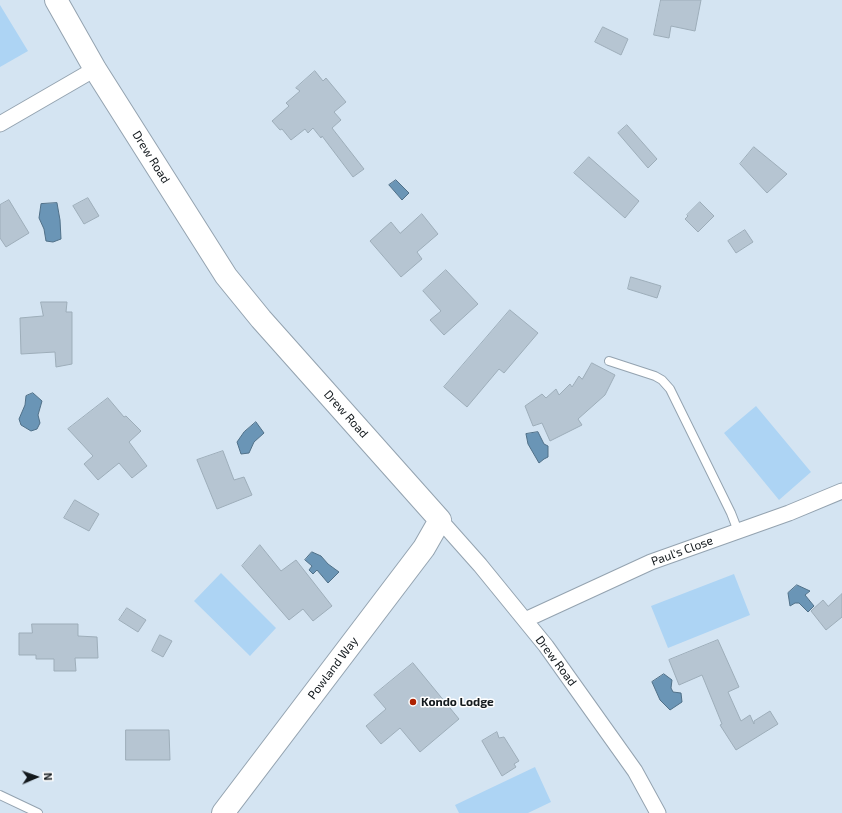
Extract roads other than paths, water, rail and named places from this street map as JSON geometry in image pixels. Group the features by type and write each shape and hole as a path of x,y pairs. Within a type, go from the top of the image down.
{"street":[{"name":"Drew Road","path":"56,0 95,68 226,276 261,320 480,565 546,646 630,765 658,813"},
{"path":"0,124 95,68"},
{"name":"Paul's Close","path":"525,620 652,562 789,513 842,490"},
{"name":"Powland Way","path":"223,813 424,548 440,520"}],"lane":[{"path":"608,361 655,376 662,380 670,389 731,513 738,531"},
{"path":"0,795 38,813"}],"place":[{"name":"Kondo Lodge","path":"413,702"}]}
